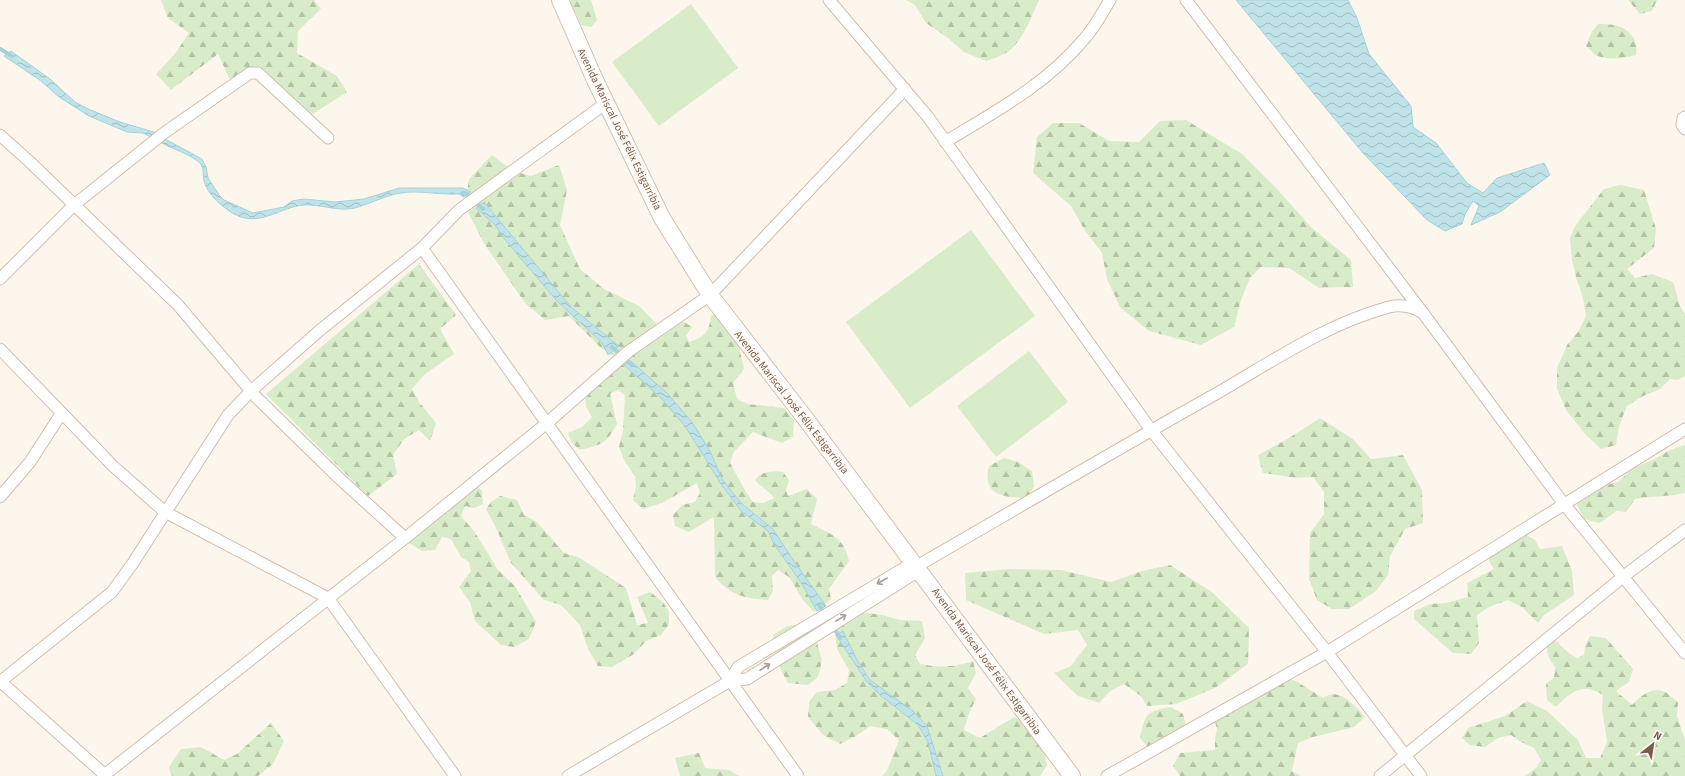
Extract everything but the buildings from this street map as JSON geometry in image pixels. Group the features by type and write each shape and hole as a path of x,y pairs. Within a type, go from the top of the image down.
{"main road":[{"name":"Avenida Mariscal José Félix Estigarribia","path":"560,0 606,103 662,218 710,295 917,566 1072,776"}],"street":[{"path":"829,0 928,117 1151,430 1326,652 1421,776"},
{"path":"945,142 1021,96 1046,78 1085,38 1110,0"},
{"path":"1186,0 1423,313 1564,504 1685,653"},
{"path":"0,279 74,205 164,133 254,72 258,73 328,138"},
{"path":"606,103 459,210 422,248 319,331 251,391 228,415 133,563 112,592 0,681 105,776 405,538 547,422 629,351 710,295 905,89"},
{"path":"1685,117 1683,118 1682,125 1685,129"},
{"path":"0,134 178,305 251,391 340,479 405,538"},
{"path":"422,248 798,776"},
{"path":"568,776 730,681 747,679 826,628 852,605 906,566 917,566 1151,430 1324,332 1371,312 1390,307 1404,305 1413,307 1423,313"},
{"path":"0,349 61,414 113,466 165,512 328,598 454,776"},
{"path":"0,497 30,462 61,414"},
{"path":"1106,776 1326,652 1685,429"},
{"path":"1380,776 1624,576 1685,530"},
{"path":"730,681 738,667 819,618 852,605"}],"green space":[{"path":"161,0 314,0 321,9 298,31 297,53 337,76 347,92 305,119 255,76 229,78 218,54 171,90 156,74 174,55 189,33 168,18"},
{"path":"568,0 591,0 597,20 591,27 581,25"},
{"path":"906,0 1039,0 1026,29 1012,48 1006,53 986,61 964,52 948,38 926,23 915,5"},
{"path":"1628,0 1657,0 1652,11 1640,14"},
{"path":"691,4 738,68 659,126 612,62"},
{"path":"1598,24 1614,25 1628,32 1636,44 1636,55 1622,58 1612,58 1598,56 1595,54 1586,46 1591,33"},
{"path":"1186,120 1242,154 1277,189 1312,228 1351,260 1353,287 1319,288 1289,268 1261,267 1250,278 1241,300 1234,327 1201,345 1149,331 1120,307 1107,279 1102,253 1084,229 1071,206 1033,173 1037,137 1053,123 1079,123 1109,141 1139,142 1160,121"},
{"path":"492,155 513,171 531,176 559,165 567,190 560,225 580,269 604,289 639,306 658,325 618,358 601,348 569,316 545,320 525,303 485,245 465,206 469,179"},
{"path":"1620,185 1644,190 1656,229 1654,248 1627,269 1635,278 1652,274 1673,282 1680,306 1685,314 1685,376 1678,380 1670,379 1660,389 1643,396 1627,406 1619,426 1616,445 1601,449 1586,435 1566,410 1557,389 1557,368 1567,345 1578,332 1586,316 1583,298 1572,260 1570,238 1575,226 1604,189"},
{"path":"971,230 1035,316 910,408 846,322"},
{"path":"419,264 456,315 440,329 454,354 425,374 412,389 420,403 436,423 430,441 419,430 404,439 393,455 397,474 368,496 266,394"},
{"path":"717,312 739,347 744,369 733,383 737,399 748,404 784,408 794,420 793,437 782,443 753,432 733,453 730,463 753,502 763,503 774,498 755,480 764,473 768,472 783,472 789,480 786,490 788,496 807,489 817,499 811,524 836,537 844,546 847,553 849,561 829,589 831,599 814,612 803,600 789,577 778,570 772,576 773,591 768,600 738,595 732,592 715,577 714,517 689,532 675,526 673,515 682,505 695,502 700,493 697,483 662,503 643,509 633,500 636,486 635,476 624,460 619,447 623,430 625,395 618,390 610,394 617,424 610,436 602,443 580,450 572,443 568,433 582,427 592,417 586,407 585,389 681,320 692,327 686,336 689,342 702,336 709,327 711,316"},
{"path":"1029,351 1068,402 996,457 957,406"},
{"path":"1320,418 1353,439 1371,459 1403,455 1422,490 1423,523 1405,529 1390,556 1388,575 1376,591 1349,609 1332,609 1317,600 1309,579 1310,533 1324,514 1324,492 1313,477 1297,478 1263,473 1258,455 1289,438"},
{"path":"1685,445 1685,493 1635,499 1626,512 1617,511 1599,523 1584,519 1577,505 1583,495 1598,487 1618,482 1633,468 1653,460 1670,450"},
{"path":"1004,458 1018,462 1032,471 1034,486 1027,498 1010,497 996,493 989,484 989,466"},
{"path":"471,483 482,490 483,504 474,508 465,506 461,516 474,531 498,570 515,586 536,622 529,639 514,647 501,645 475,621 470,602 459,587 471,571 469,562 461,557 451,539 442,537 435,550 422,551 409,543 407,532 434,508"},
{"path":"500,496 517,500 524,515 537,522 564,553 578,557 626,588 637,625 648,623 637,597 650,592 663,602 669,612 669,624 661,635 646,641 634,654 612,667 598,666 588,649 580,625 561,605 544,600 511,563 486,509 491,502"},
{"path":"1525,534 1535,540 1540,549 1562,546 1572,571 1574,595 1544,615 1538,623 1522,607 1508,600 1489,607 1477,615 1479,643 1471,654 1453,653 1414,619 1414,611 1430,604 1446,603 1468,597 1467,583 1494,569 1488,557"},
{"path":"1170,565 1213,593 1249,628 1248,664 1215,688 1176,704 1147,706 1141,696 1124,684 1110,691 1099,703 1078,696 1054,673 1071,666 1087,645 1078,630 1044,634 966,600 965,573 1009,569 1061,570 1111,582 1142,571"},
{"path":"854,611 882,615 900,620 922,621 925,638 915,655 920,664 947,666 961,665 973,661 976,673 968,688 976,699 969,713 964,730 980,738 1014,717 1033,724 1043,746 1047,765 1040,776 882,776 887,771 899,740 887,729 870,726 856,736 840,744 823,735 808,717 809,702 817,692 835,690 847,683 849,670 837,649 834,624 841,613"},
{"path":"804,624 815,635 822,661 818,677 808,685 788,683 780,668 773,635 787,626"},
{"path":"1550,636 1577,658 1584,655 1585,646 1590,636 1606,638 1633,669 1629,682 1616,691 1632,705 1643,695 1655,690 1665,692 1678,702 1677,716 1685,741 1685,776 1525,776 1536,768 1541,760 1534,748 1511,735 1498,738 1485,747 1470,745 1462,738 1468,728 1505,716 1527,701 1547,711 1578,740 1586,758 1600,758 1607,742 1602,709 1603,695 1589,689 1577,690 1556,707 1547,700 1546,684 1554,678 1555,667 1548,656 1546,641"},
{"path":"1279,676 1296,681 1323,698 1332,694 1337,694 1346,698 1365,717 1354,727 1313,737 1298,743 1292,771 1301,776 1180,776 1173,766 1180,753 1215,750 1217,729 1213,713"},
{"path":"1171,707 1183,714 1186,727 1148,747 1140,738 1145,719 1156,710"},
{"path":"271,723 284,741 273,764 258,776 172,776 169,767 181,749 201,747 224,760 237,754"},
{"path":"699,753 705,768 729,770 739,776 680,776 675,758"}],"water":[{"path":"1236,0 1348,0 1357,18 1369,54 1411,106 1413,127 1436,143 1467,183 1483,193 1497,178 1544,163 1550,175 1500,212 1471,225 1479,206 1473,201 1465,214 1462,224 1445,231 1427,220 1363,153"},
{"path":"11,51 50,79 75,102 120,122 157,133 151,137 143,133 127,132 89,116 59,97 41,81 4,56"},
{"path":"165,139 202,159 206,167 208,178 224,200 253,213 284,207 292,201 304,199 335,202 364,199 399,188 463,188 471,192 464,197 459,194 408,192 395,194 349,209 304,205 286,209 261,218 243,218 229,211 212,195 204,181 203,169 200,163 192,157 160,142"},
{"path":"484,202 571,307 619,346 608,355 602,343 556,300 506,241 495,225 476,208"},
{"path":"631,361 667,393 692,422 711,453 722,479 741,503 773,529 826,606 817,611 802,584 774,544 768,531 741,511 721,484 685,426 660,397 624,365"},
{"path":"843,631 857,660 870,680 913,711 927,726 943,776 936,776 928,742 918,725 880,695 867,682 836,635"}],"waterway":[{"path":"0,49 12,56"},
{"path":"462,193 465,193 483,209"},
{"path":"612,347 632,365"},
{"path":"819,605 840,638"}]}
